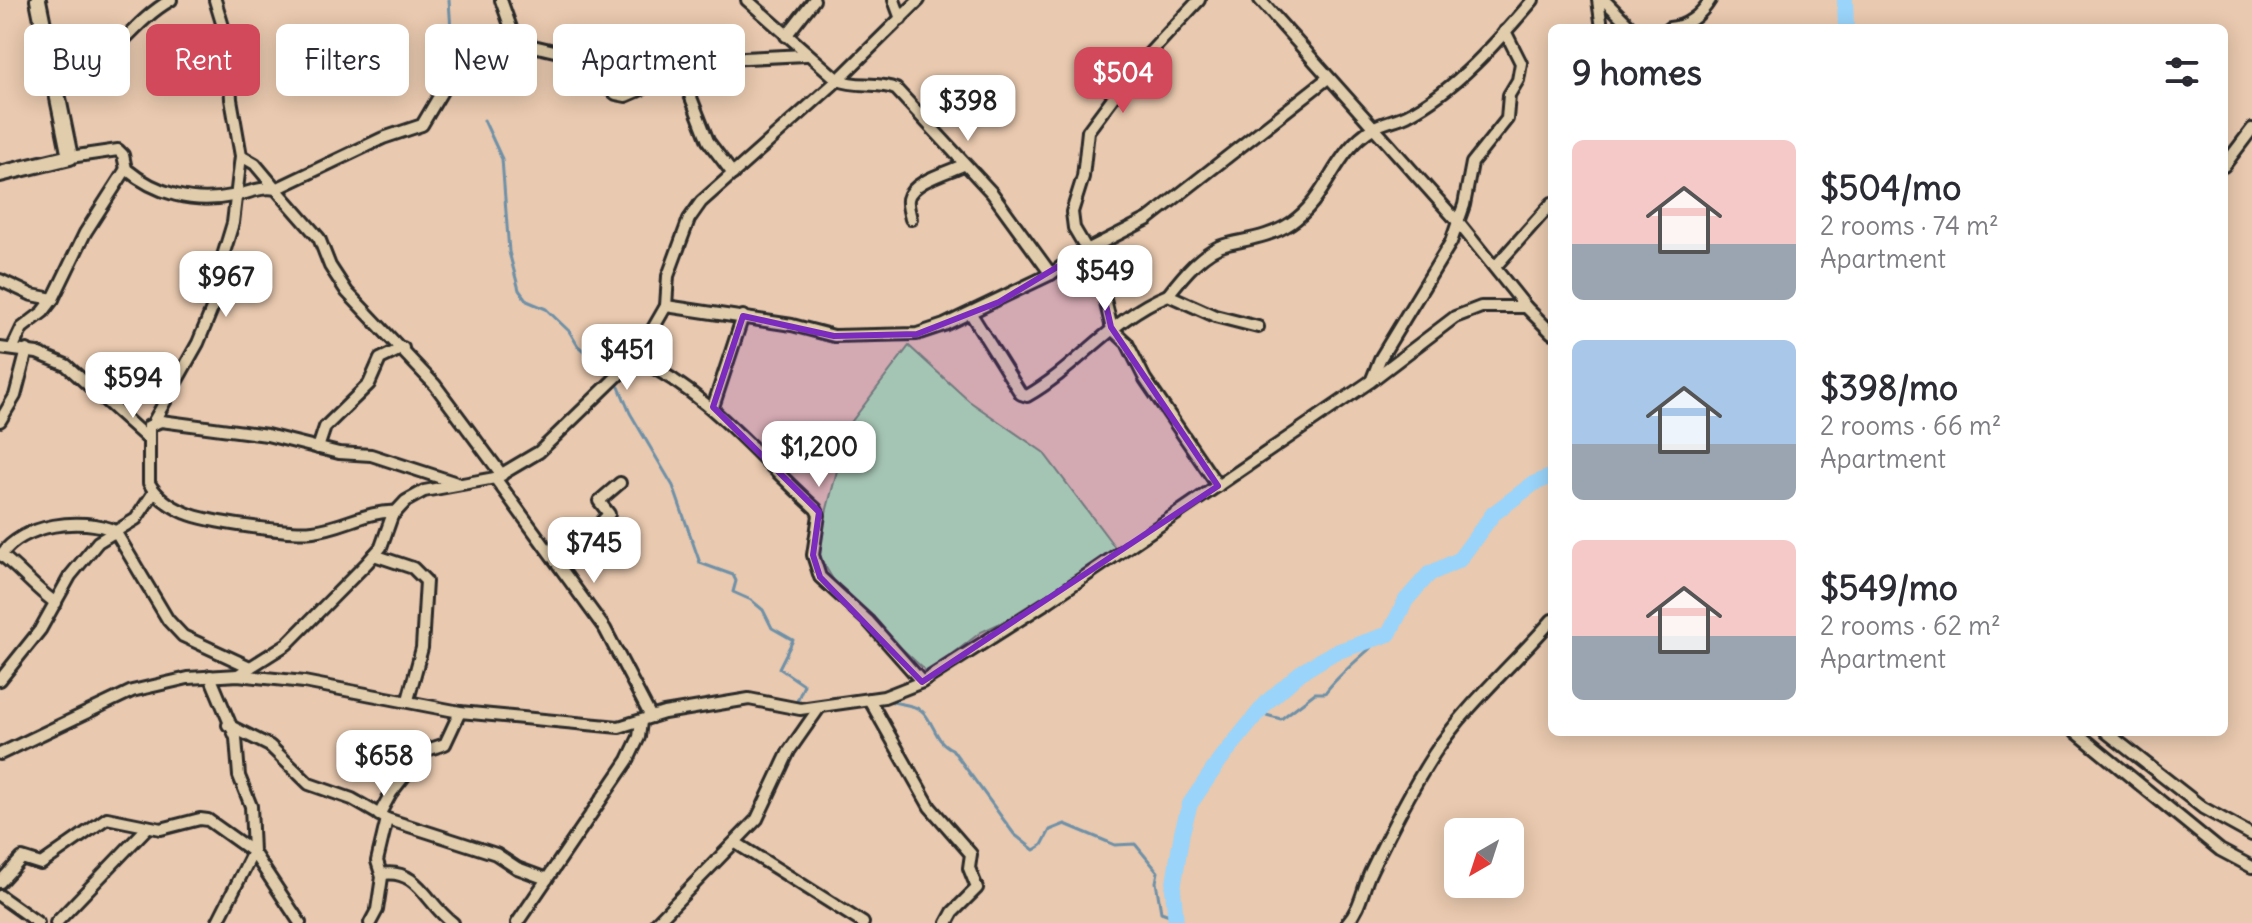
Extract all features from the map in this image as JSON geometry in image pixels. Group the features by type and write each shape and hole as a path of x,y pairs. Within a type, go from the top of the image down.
{"street":[{"path":"38,0 43,24"},
{"path":"215,0 228,43 231,99 241,156 232,231 222,259 214,304 198,343 149,426 147,473 154,492 195,516 295,531 345,526 378,511 396,512"},
{"path":"501,0 510,24"},
{"path":"747,0 838,80 851,85 884,85 896,89 1007,211 1051,274"},
{"path":"786,36 814,0"},
{"path":"894,0 901,19"},
{"path":"238,675 287,644 374,555 396,512 414,495 466,486 499,476 552,442 636,358 666,306 668,276 689,219 701,202 838,80 919,0"},
{"path":"1199,0 1132,72 1085,138 1083,177 1074,197 1072,221 1083,252 1102,287 1112,329 1127,343 1145,379 1218,486"},
{"path":"1260,0 1457,221 1526,307 1548,329"},
{"path":"971,314 1013,382 1027,396 1052,382 1143,305 1168,295 1187,272 1219,248 1268,235 1291,223 1320,196 1335,163 1373,128 1408,115 1432,99 1505,31 1533,0"},
{"path":"1601,0 1602,24"},
{"path":"1601,0 1628,24"},
{"path":"1684,24 1704,10 1710,0"},
{"path":"130,33 165,1"},
{"path":"1371,381 1380,359 1451,242 1472,163 1507,119 1509,95 1518,80 1521,63 1505,31"},
{"path":"745,58 806,55"},
{"path":"666,306 743,316 834,336 917,334 971,314 1051,274 1083,252 1117,237 1191,188 1328,78"},
{"path":"59,96 70,157"},
{"path":"0,174 70,157 118,150 123,155 126,169 153,190 197,199 235,196 266,187 276,189 383,138 422,125 439,96"},
{"path":"690,96 708,141 733,174"},
{"path":"2228,161 2252,129"},
{"path":"241,156 255,164 319,238 330,266 347,292 403,348 463,419 556,561 605,629 646,720 628,760 517,923"},
{"path":"911,219 908,200 911,194 924,182 963,165"},
{"path":"12,349 22,328 43,312 53,299 85,233 126,169"},
{"path":"1495,267 1548,207"},
{"path":"0,280 32,295 53,299"},
{"path":"1168,295 1215,316 1250,322 1258,327"},
{"path":"0,754 132,691 160,682 210,676 238,675 332,686 460,712 619,727 749,699 790,709 819,708 900,693 922,682 1218,486 1371,381 1467,310 1498,305 1526,307"},
{"path":"713,407 743,316"},
{"path":"0,348 27,350 52,357 66,365 148,439"},
{"path":"318,448 325,427 369,384 380,359 403,348"},
{"path":"0,421 15,396 27,350"},
{"path":"636,358 679,381 713,407 816,509 819,515 813,555 820,577 869,622 922,682"},
{"path":"154,421 267,435 318,448 371,455 466,486"},
{"path":"556,561 581,544 609,514 599,501 620,483"},
{"path":"0,680 26,650 79,565 98,542 136,519 154,492"},
{"path":"56,603 36,590 25,575 0,555 18,538 85,521 115,531 143,582 175,628 200,646 250,667"},
{"path":"374,555 413,568 426,581 422,648 408,700"},
{"path":"1347,923 1362,901 1367,880 1392,828 1433,756 1451,731 1548,624"},
{"path":"210,676 236,738 239,776 251,806 253,852 217,923"},
{"path":"869,699 930,807 971,854 969,868 977,888 953,912 947,923"},
{"path":"656,923 683,891 736,843 763,810 789,751 819,708"},
{"path":"370,923 377,910 382,874 377,861 383,817 391,793 424,751 445,744 460,712"},
{"path":"228,725 270,746 309,784 352,799 383,817 496,854 517,868 547,879"},
{"path":"2081,736 2220,850 2252,867"},
{"path":"2111,736 2203,808 2252,835"},
{"path":"0,882 22,858 41,864 99,821 116,818 161,829 200,819 208,820 253,852 300,923"},
{"path":"56,923 147,828"},
{"path":"736,843 863,923"},
{"path":"382,874 397,874 418,883 436,910 453,923"},
{"path":"0,896 38,923"}],"highlighted area":[{"path":"1079,254 1102,287 1111,327 1218,486 922,682 820,577 813,555 819,512 713,407 743,316 834,336 917,334 999,302"}],"green space":[{"path":"909,346 969,401 1043,452 1117,550 1034,607 981,632 928,673 840,591 816,551 849,425"}],"waterway":[{"path":"449,0 451,24"},
{"path":"1845,0 1846,24"},
{"path":"484,120 502,159 509,252 519,290 527,301 546,309 569,331 578,346 610,374"},
{"path":"619,387 630,413 673,486 700,563 733,575 736,581 733,592 751,600 763,610 772,628 793,640 779,668 804,685 797,701 802,705"},
{"path":"1176,923 1173,889 1190,804 1220,760 1267,702 1300,673 1333,653 1389,634 1406,600 1429,574 1459,560 1493,514 1533,484 1548,478"},
{"path":"1259,713 1281,719 1315,693 1325,693 1384,635"},
{"path":"861,696 875,694"},
{"path":"887,700 916,707 924,713 939,738 952,749 1014,834 1034,850 1042,845 1050,830 1065,824 1115,845 1135,844 1158,872 1156,882 1161,912 1175,917"}]}
